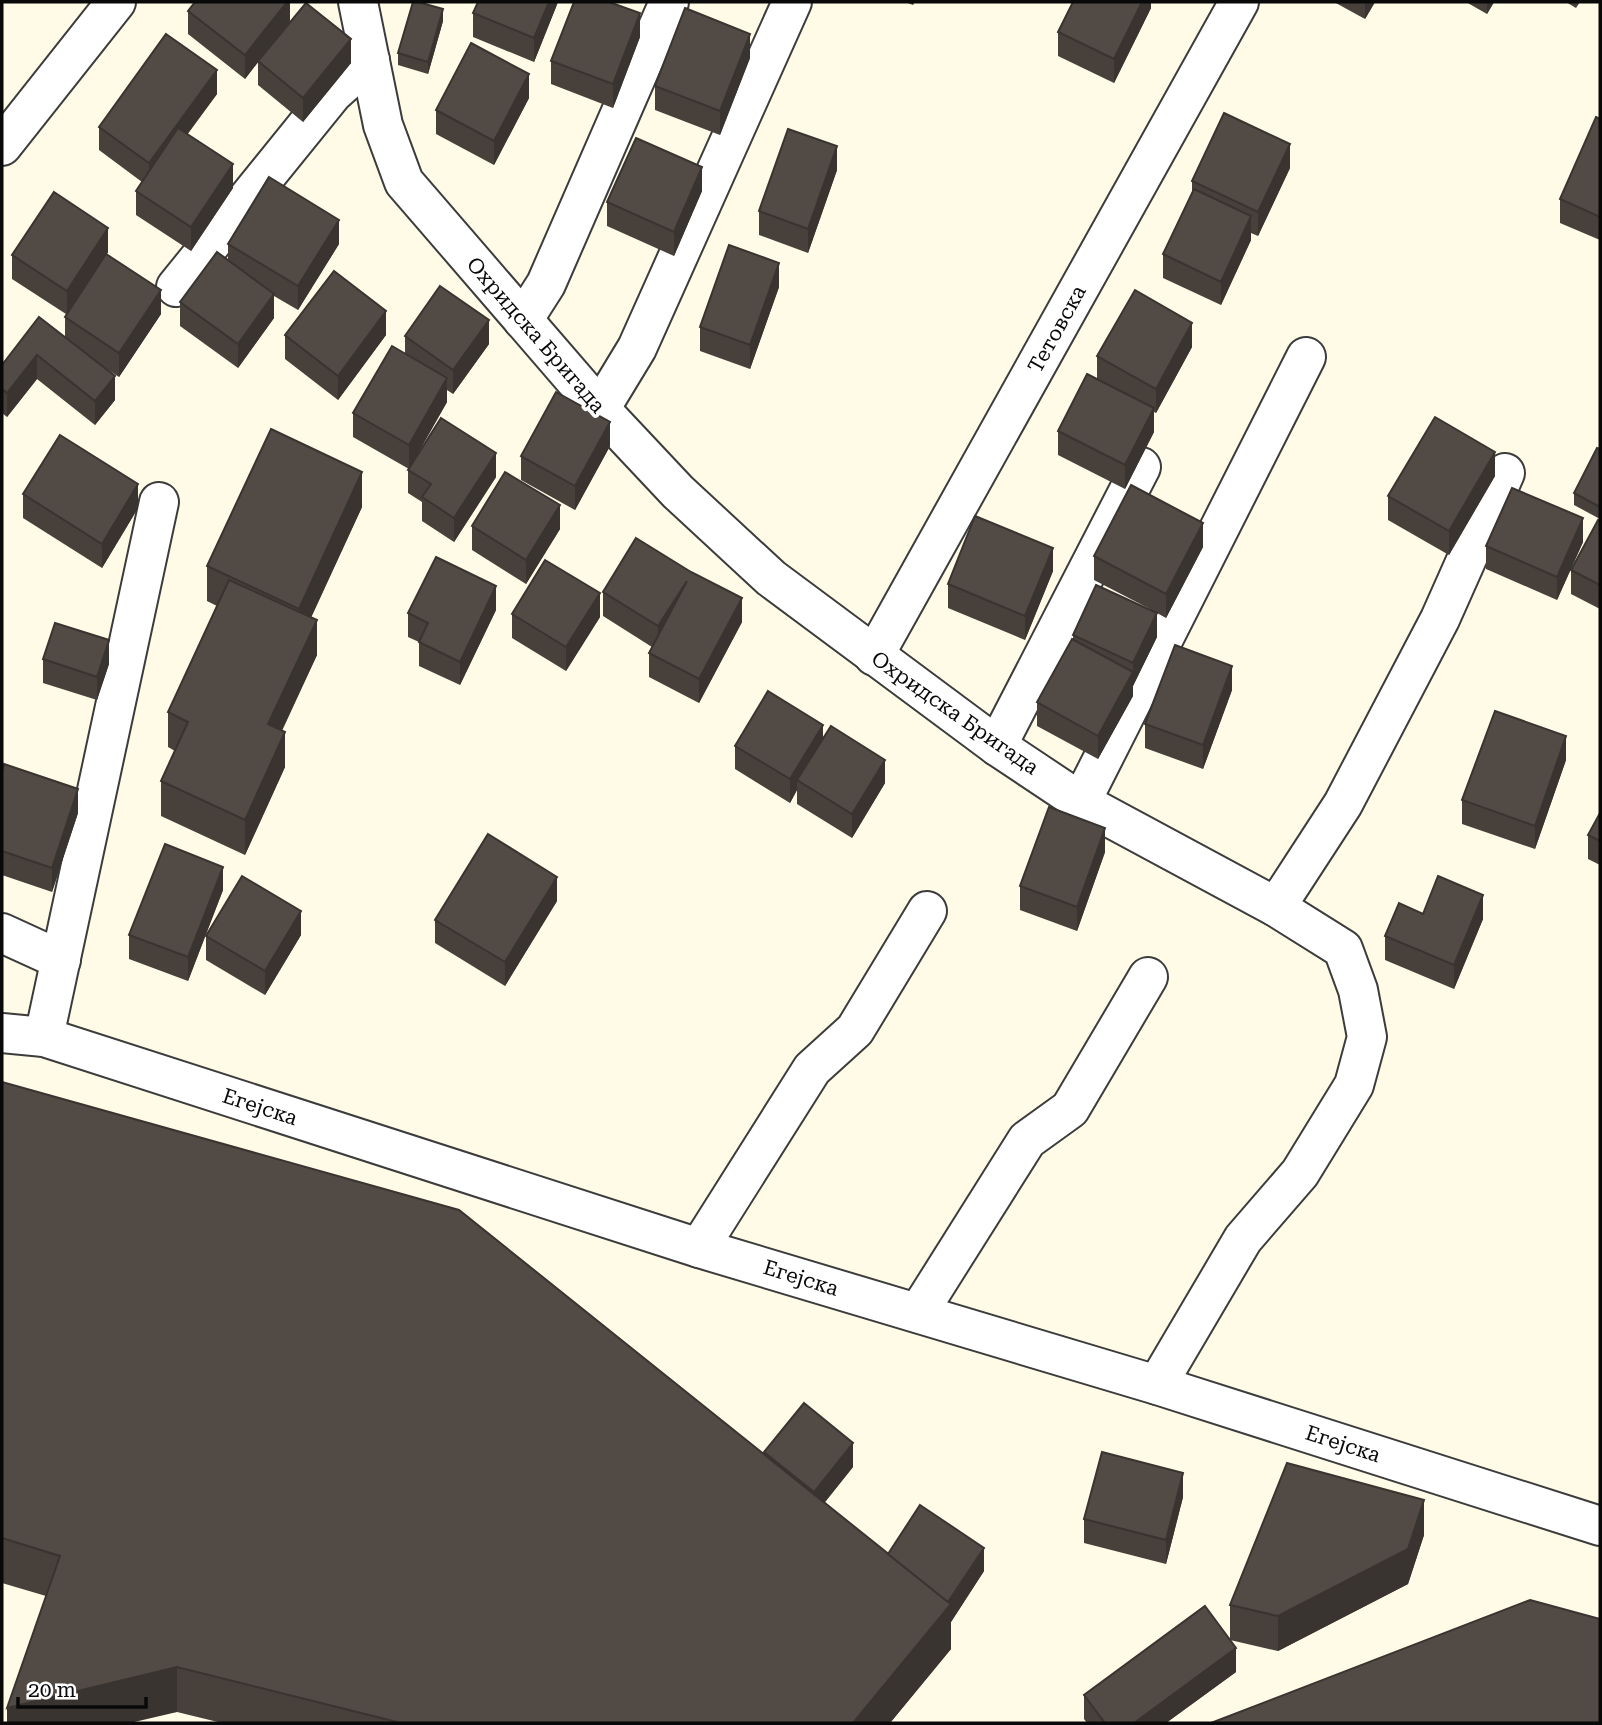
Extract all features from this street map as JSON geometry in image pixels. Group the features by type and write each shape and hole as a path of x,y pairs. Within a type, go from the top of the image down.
{"street":[{"path":"2,146 116,2"},
{"name":"Охридска Бригада","path":"358,2 383,125 404,182 600,409 678,492 771,578 997,746 1081,802 1276,907 1343,949 1358,990 1367,1037 1354,1084 1300,1174 1243,1239 1157,1385"},
{"path":"523,320 547,284 669,2"},
{"path":"600,409 637,348 792,2"},
{"name":"Тетовска","path":"874,656 1239,2"},
{"path":"176,287 333,93 370,60"},
{"path":"1081,802 1306,357"},
{"path":"997,746 1141,467"},
{"path":"1276,907 1343,804 1440,619 1505,473"},
{"path":"44,1037 159,502"},
{"path":"699,1248 812,1069 855,1030 927,911"},
{"path":"2,933 61,960"},
{"path":"918,1313 1027,1140 1070,1109 1148,977"},
{"name":"Егејска","path":"2,1033 44,1037 699,1248 1157,1385 1600,1525"}],"building":[{"path":"195,2 287,2 245,55 188,11"},
{"path":"413,2 443,9 428,62 398,53"},
{"path":"478,2 549,2 534,38 473,13"},
{"path":"574,2 609,2 640,13 613,84 551,61"},
{"path":"1073,2 1142,2 1114,59 1058,32"},
{"path":"306,3 351,39 303,98 258,61"},
{"path":"685,8 750,34 720,111 655,86"},
{"path":"166,34 217,70 149,163 99,127"},
{"path":"471,43 529,74 494,141 436,110"},
{"path":"1224,113 1290,144 1258,212 1192,181"},
{"path":"1596,117 1600,119 1600,217 1560,199"},
{"path":"178,128 233,164 191,227 136,191"},
{"path":"788,129 837,146 808,229 759,211"},
{"path":"636,138 702,167 674,232 607,202"},
{"path":"269,177 339,220 298,286 228,244"},
{"path":"1194,189 1251,216 1221,282 1163,254"},
{"path":"54,192 108,228 67,291 12,255"},
{"path":"729,245 779,263 750,345 700,327"},
{"path":"217,252 274,294 238,344 180,302"},
{"path":"106,254 161,290 119,353 65,317"},
{"path":"334,271 386,311 338,376 285,335"},
{"path":"440,286 489,320 453,370 405,336"},
{"path":"1135,290 1192,323 1156,389 1097,356"},
{"path":"39,317 115,376 95,401 37,355 7,393 2,389 2,365"},
{"path":"392,346 447,378 409,445 353,413"},
{"path":"1087,374 1154,408 1125,465 1058,431"},
{"path":"556,392 610,422 575,486 521,456"},
{"path":"1435,417 1495,452 1449,531 1388,496"},
{"path":"441,418 496,453 454,518 422,497 431,484 408,470"},
{"path":"271,429 362,472 299,609 207,566"},
{"path":"60,435 138,484 102,544 23,494"},
{"path":"1597,448 1600,449 1600,507 1574,493"},
{"path":"505,472 560,505 526,560 472,526"},
{"path":"1131,485 1203,523 1166,594 1094,556"},
{"path":"1512,488 1583,518 1557,577 1486,546"},
{"path":"975,516 1053,548 1025,616 948,584"},
{"path":"1598,520 1600,521 1600,585 1571,570"},
{"path":"636,538 691,572 742,598 699,679 649,653 687,581 658,626 603,592"},
{"path":"436,557 496,586 460,662 419,642 428,623 408,613"},
{"path":"545,560 600,593 566,647 512,614"},
{"path":"229,580 317,620 268,724 285,732 245,820 161,781 188,722 168,712"},
{"path":"1096,585 1157,613 1133,663 1073,635"},
{"path":"55,623 109,640 97,677 43,659"},
{"path":"1072,639 1133,672 1098,736 1037,702"},
{"path":"1175,645 1232,666 1203,745 1145,724"},
{"path":"768,691 823,725 790,779 735,746"},
{"path":"1495,711 1566,736 1535,826 1462,800"},
{"path":"831,726 885,760 852,814 797,780"},
{"path":"4,764 78,789 52,868 2,851"},
{"path":"1049,807 1105,828 1077,907 1020,886"},
{"path":"1600,813 1600,841 1588,835"},
{"path":"488,834 557,877 505,962 435,920"},
{"path":"165,844 223,867 188,957 129,935"},
{"path":"242,876 301,911 265,971 206,936"},
{"path":"1438,876 1483,895 1454,965 1385,936 1399,903 1423,914"},
{"path":"2,1082 459,1210 951,1604 853,1723 401,1723 177,1667 7,1708 60,1556 2,1538"},
{"path":"804,1403 853,1443 814,1492 764,1452"},
{"path":"1102,1452 1183,1473 1166,1540 1084,1519"},
{"path":"1287,1463 1424,1500 1408,1549 1278,1616 1230,1605"},
{"path":"920,1505 984,1548 948,1602 888,1554"},
{"path":"1530,1600 1600,1619 1600,1723 1211,1723"},
{"path":"1205,1606 1236,1648 1134,1723 1105,1723 1084,1695"}]}
